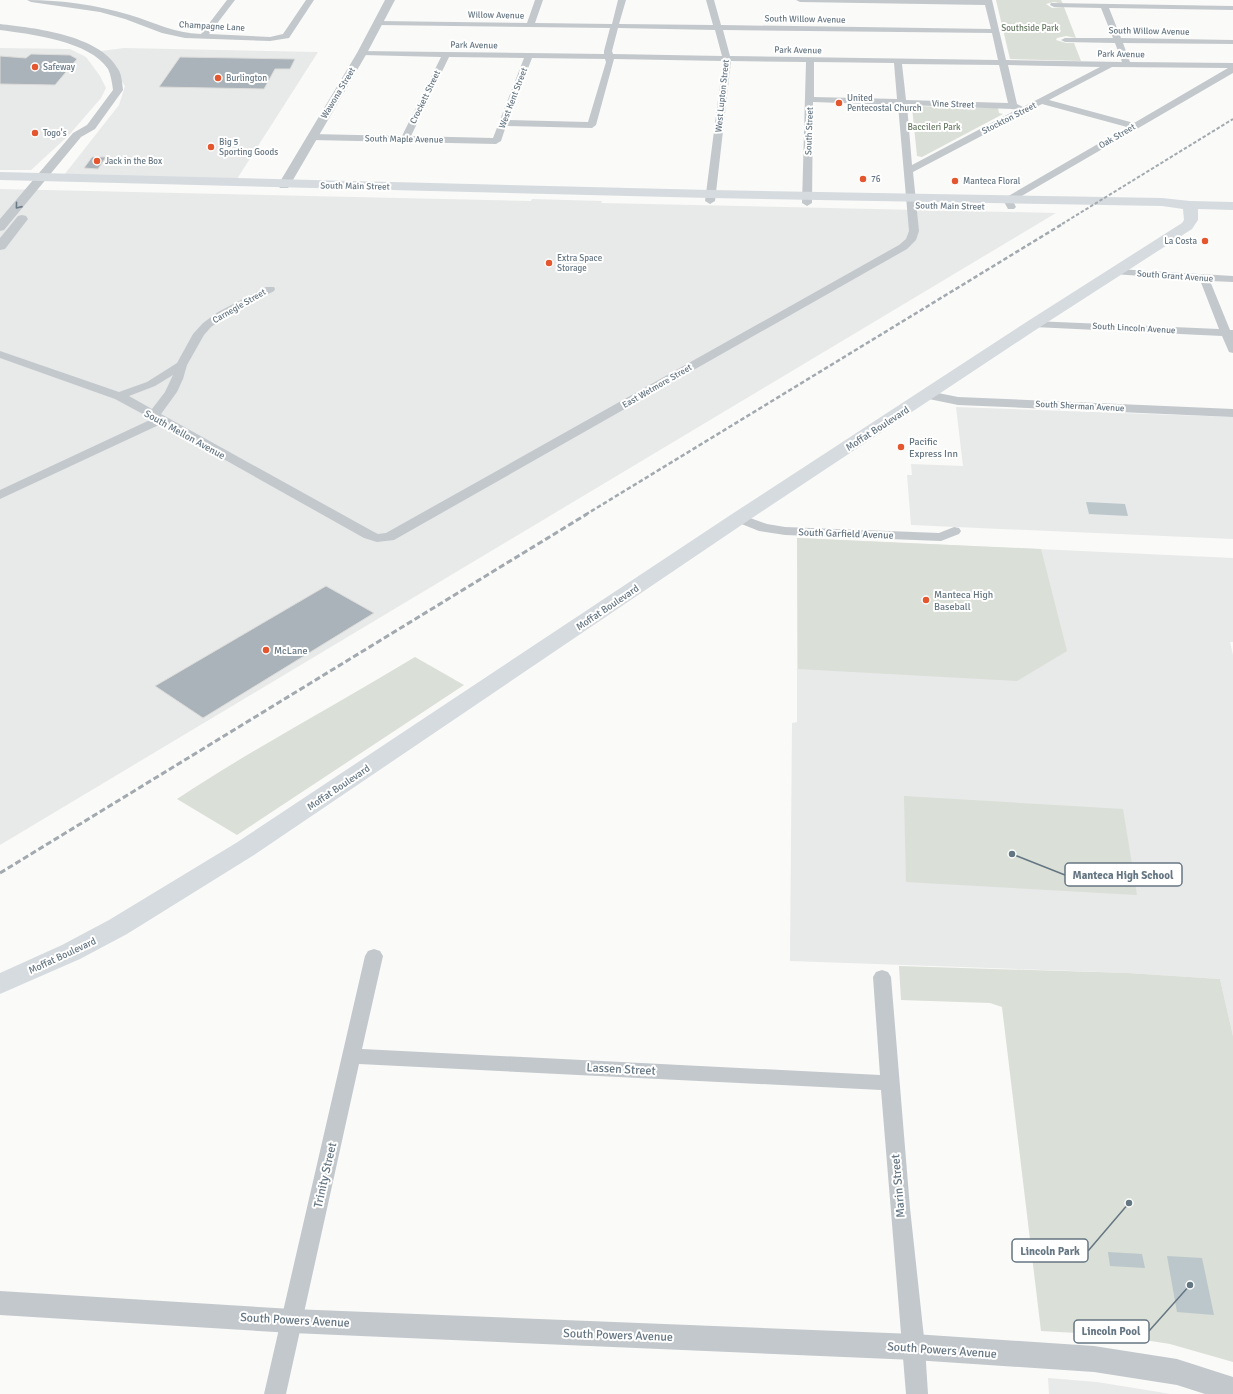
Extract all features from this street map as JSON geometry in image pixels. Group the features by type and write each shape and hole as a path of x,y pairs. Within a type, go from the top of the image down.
{"main road":[{"name":"South Main Street","path":"0,176 46,182 231,189 477,191"},
{"name":"South Main Street","path":"0,184 46,182 284,185 710,198 1010,203 1166,208 1190,205 1233,206"},
{"path":"231,189 276,187 284,185"},
{"name":"Moffat Boulevard","path":"0,984 71,952 118,927 245,849 739,518 1034,324 1187,226 1191,220 1190,205"}],"street":[{"name":"Champagne Lane","path":"31,0 100,10 128,17 177,35 252,38 279,38 286,36 310,0"},
{"path":"203,37 231,0"},
{"name":"Wawona Street","path":"284,185 362,53 390,0"},
{"path":"530,25 539,0"},
{"path":"503,123 592,125 610,62 608,51 622,0"},
{"name":"West Lupton Street","path":"710,0 727,58 710,198"},
{"path":"800,0 988,1 1012,106"},
{"path":"1054,5 1233,8"},
{"path":"1104,6 1127,64"},
{"name":"Willow Avenue","path":"378,23 615,26"},
{"name":"South Willow Avenue","path":"615,26 995,31"},
{"path":"0,27 40,33 85,48 96,54 112,67 118,90 91,127 77,135 46,182 0,246"},
{"name":"South Willow Avenue","path":"1065,40 1233,42"},
{"name":"Park Avenue","path":"362,53 1127,64 1233,67"},
{"name":"Crockett Street","path":"405,139 446,55"},
{"name":"West Kent Street","path":"496,141 529,56"},
{"name":"South Street","path":"807,200 810,60"},
{"name":"East Wetmore Street","path":"363,532 383,538 401,532 903,247 911,240 914,230 898,61"},
{"name":"Stockton Street","path":"908,171 1111,64"},
{"name":"Oak Street","path":"1010,203 1233,67"},
{"name":"Vine Street","path":"810,99 1012,106 1024,110"},
{"path":"1042,101 1134,126"},
{"name":"South Maple Avenue","path":"312,137 496,141"},
{"path":"0,227 46,182"},
{"name":"South Grant Avenue","path":"1117,272 1233,279"},
{"path":"1204,278 1230,333 1233,350"},
{"name":"Carnegie Street","path":"119,396 151,384 181,365 199,334 207,325 222,314 270,289"},
{"name":"South Lincoln Avenue","path":"1034,324 1230,333"},
{"name":"South Mellon Avenue","path":"0,354 119,396 156,418 363,532"},
{"path":"0,495 156,418 180,375 181,365"},
{"name":"South Sherman Avenue","path":"928,395 958,401 1233,413"},
{"name":"South Garfield Avenue","path":"739,518 764,528 785,531 940,537 954,531"},
{"name":"Trinity Street","path":"275,1394 374,956"},
{"name":"Marin Street","path":"882,977 900,1208 914,1347 917,1394"},
{"name":"Lassen Street","path":"352,1056 890,1083"},
{"name":"South Powers Avenue","path":"0,1303 292,1321 914,1347 1094,1360 1139,1365 1177,1372 1233,1390"}],"shaded area":[{"path":"0,48 70,49 86,57 100,76 106,88 101,98 69,135 31,170 0,170"},
{"path":"124,48 318,52 237,179 64,175 119,105 125,86 101,51"},
{"path":"0,189 531,201 532,199 602,201 601,203 1056,213 0,845"},
{"path":"956,407 1233,417 1233,539 911,525 907,475 912,475 911,464 963,466"},
{"path":"1086,502 1125,504 1128,516 1089,514"},
{"path":"797,538 1233,558 1233,642 1230,642 1233,655 1233,1036 1220,979 1128,973 790,961 792,723 797,722"},
{"path":"1108,1252 1142,1254 1145,1268 1110,1266"},
{"path":"1167,1256 1202,1258 1214,1315 1177,1312"},
{"path":"1048,1378 1097,1382 1171,1394 1049,1394"}],"green space":[{"name":"Southside Park","path":"996,0 1061,0 1063,4 1054,2 1046,4 1052,8 1064,7 1076,38 1066,36 1057,38 1056,40 1066,43 1074,43 1081,61 1010,59"},
{"name":"Baccileri Park","path":"912,107 998,108 999,113 1003,114 922,157 917,156"},
{"name":"Manteca High Baseball","path":"797,538 1041,549 1067,651 1017,681 798,669"},
{"path":"415,657 464,685 237,835 177,799 265,744"},
{"path":"904,796 1123,809 1137,895 906,882"},
{"path":"899,966 1128,973 1220,979 1233,1036 1233,1362 1170,1344 1113,1335 1041,1331 1002,1007 990,1003 901,1000"}],"building":[{"name":"Safeway","path":"31,54 70,55 77,59 55,85 0,84 0,56 26,58"},
{"name":"Burlington","path":"180,57 295,59 290,69 275,69 264,89 159,87"},
{"name":"Jack in the Box","path":"92,157 106,157 98,169 84,168"},
{"name":"McLane","path":"326,586 374,613 203,718 155,686"}],"railway":[{"path":"1062,224 1233,119"},
{"path":"585,515 1064,223"},
{"path":"0,873 587,514"}],"place":[{"name":"Safeway","path":"35,67"},
{"name":"Burlington","path":"218,78"},
{"name":"United Pentecostal Church","path":"839,103"},
{"name":"Togo's","path":"35,133"},
{"name":"Big 5 Sporting Goods","path":"211,147"},
{"name":"Jack in the Box","path":"97,161"},
{"name":"76","path":"863,179"},
{"name":"Manteca Floral","path":"955,181"},
{"name":"La Costa","path":"1205,241"},
{"name":"Extra Space Storage","path":"549,263"},
{"name":"Pacific Express Inn","path":"901,447"},
{"name":"Manteca High Baseball","path":"926,600"},
{"name":"McLane","path":"266,650"},
{"name":"Manteca High School","path":"1012,854"},
{"name":"Lincoln Park","path":"1129,1203"},
{"name":"Lincoln Pool","path":"1190,1285"}]}
